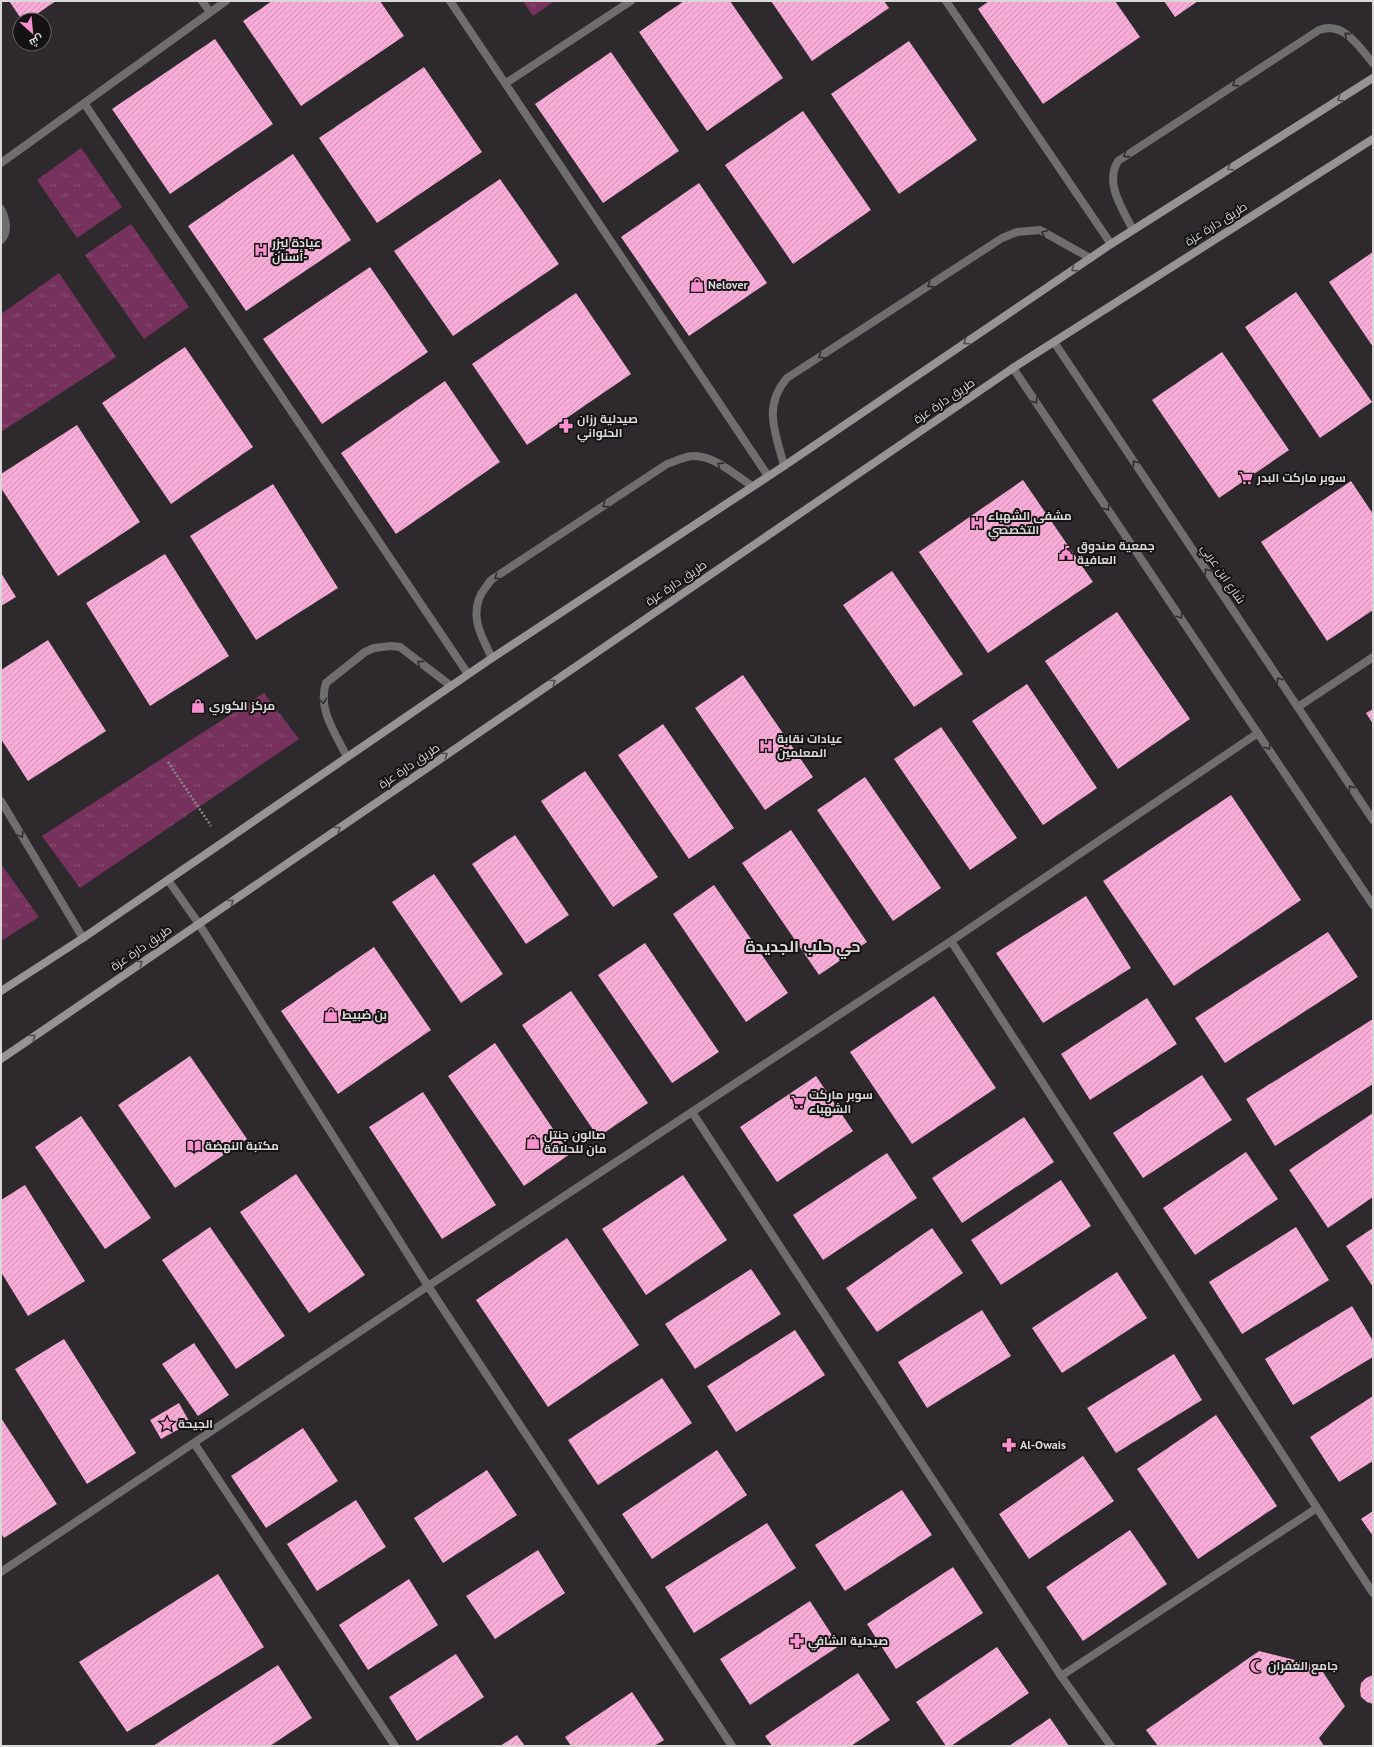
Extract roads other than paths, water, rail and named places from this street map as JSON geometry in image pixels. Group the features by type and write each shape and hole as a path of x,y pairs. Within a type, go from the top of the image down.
{"main road":[{"path":"1,991 83,938 468,674 784,466 1110,244 1373,78"},
{"name":"طريق دارة عزة","path":"1,1059 1013,368 1373,139"}],"street":[{"path":"202,1 210,12"},
{"path":"1,163 226,1"},
{"path":"450,1 768,476"},
{"path":"506,83 631,1"},
{"path":"946,1 1110,244"},
{"path":"1133,230 1112,184 1112,173 1118,161 1318,30 1333,28 1347,33 1373,63"},
{"path":"84,103 468,674"},
{"path":"1,209 7,220 4,237 1,240"},
{"path":"784,466 772,413 775,394 787,378 1002,238 1017,232 1040,230 1090,258"},
{"name":"شارع ابن عربي","path":"1054,342 1373,820"},
{"path":"1013,368 1373,905"},
{"path":"492,658 479,630 476,614 479,598 491,580 668,464 684,458 695,456 712,460 752,486"},
{"path":"347,757 325,713 323,704 324,690 326,683 365,652 383,646 400,647 451,686"},
{"path":"1298,707 1373,658"},
{"path":"1,1572 428,1286 951,941 1258,733"},
{"path":"1,801 83,938"},
{"path":"168,880 198,924 428,1286 732,1746"},
{"path":"951,941 1373,1593"},
{"path":"692,1112 1061,1676 1111,1746"},
{"path":"194,1443 395,1746"},
{"path":"1061,1676 1317,1508"}],"place":[{"name":"عيادة ليزر أسنان-","path":"261,250"},
{"name":"Nelover","path":"697,285"},
{"name":"صيدلية رزان الحلواني","path":"566,426"},
{"name":"سوبر ماركت البدر","path":"1246,478"},
{"name":"مشفى الشهباء التخصصي","path":"977,523"},
{"name":"جمعية صندوق العافية","path":"1066,553"},
{"name":"مركز الكوري","path":"198,706"},
{"name":"عيادات نقابة المعلمين","path":"766,746"},
{"name":"بن ضبيط","path":"331,1015"},
{"name":"سوبر ماركت الشهباء","path":"798,1102"},
{"name":"صالون جنتل مان للحلاقة","path":"533,1142"},
{"name":"مكتبة النهضة","path":"194,1146"},
{"name":"الجيحة","path":"167,1424"},
{"name":"Al-Owais","path":"1009,1445"},
{"name":"صيدلية الشافي","path":"797,1641"},
{"name":"جامع الغفران","path":"1257,1666"}],"district":[{"name":"حي حلب الجديدة","path":"803,946"}]}
